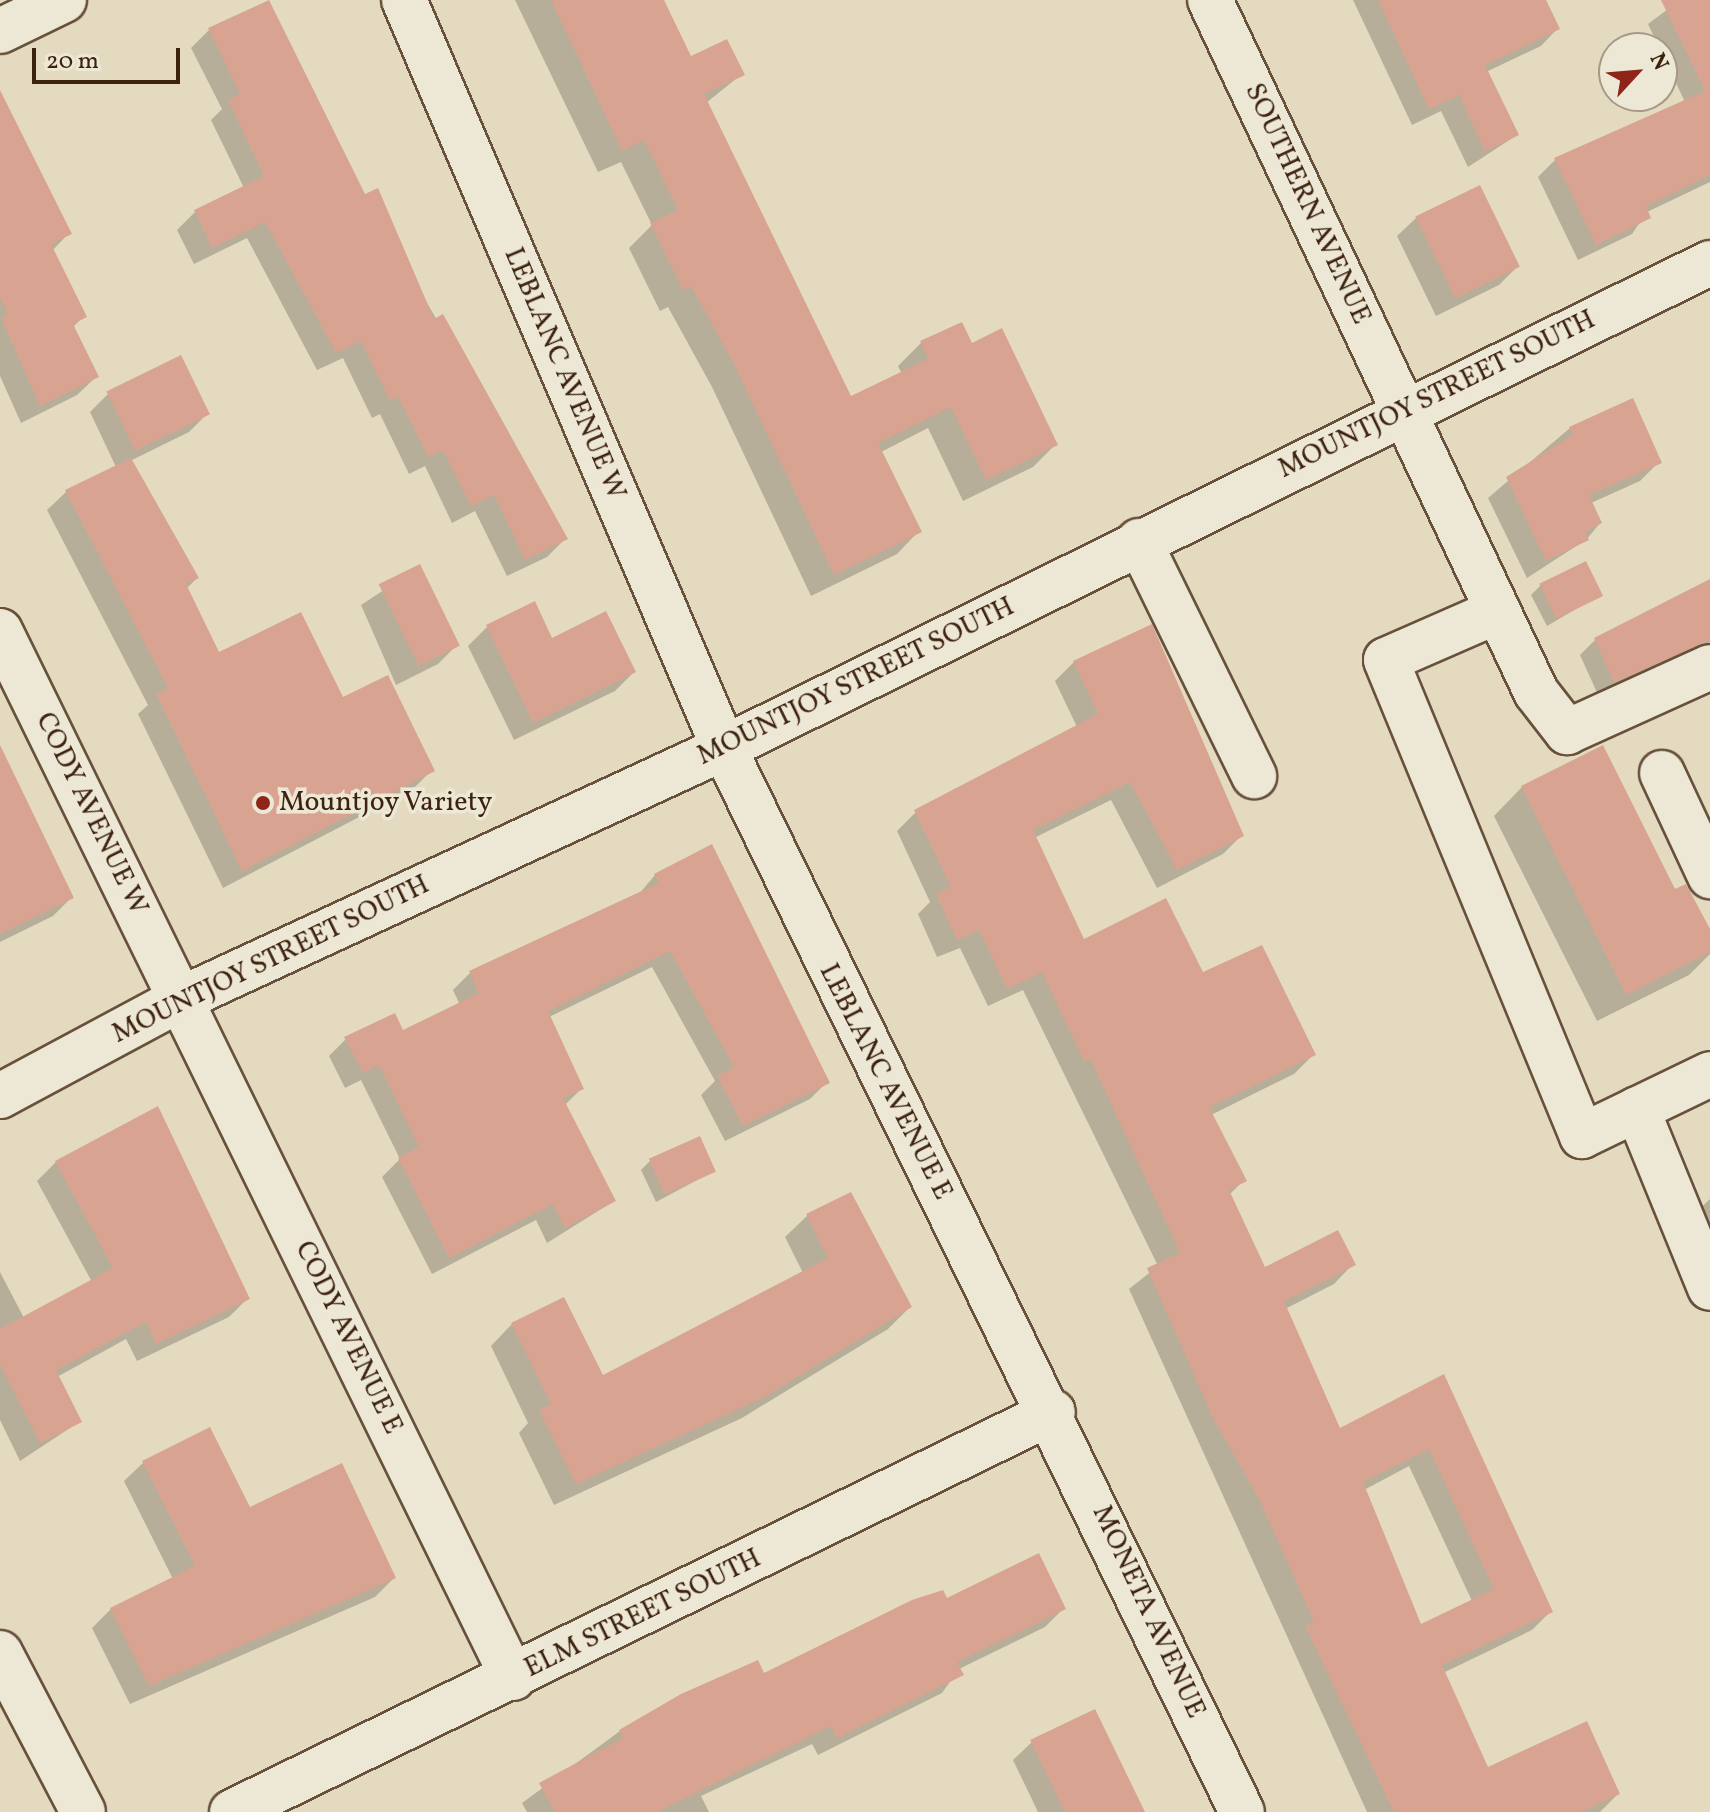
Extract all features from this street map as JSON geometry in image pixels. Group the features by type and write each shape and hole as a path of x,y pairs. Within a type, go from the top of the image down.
{"street":[{"path":"0,31 64,0"},
{"name":"LEBLANC AVENUE W","path":"404,0 724,748"},
{"name":"SOUTHERN AVENUE","path":"1210,0 1536,692 1567,732 1710,667"},
{"name":"MOUNTJOY STREET SOUTH","path":"0,1096 183,998 724,748 1404,408 1710,263"},
{"path":"1139,541 1254,776"},
{"path":"1498,611 1386,660 1582,1136 1710,1074"},
{"name":"CODY AVENUE W","path":"0,631 183,998"},
{"name":"LEBLANC AVENUE E","path":"724,748 843,999 1053,1412"},
{"path":"1662,773 1710,876"},
{"name":"CODY AVENUE E","path":"183,998 513,1678"},
{"path":"1637,1109 1710,1288"},
{"name":"ELM STREET SOUTH","path":"232,1812 513,1678 1053,1412"},
{"name":"MONETA AVENUE","path":"1053,1412 1242,1812"},
{"path":"0,1653 83,1812"}],"building":[{"path":"269,0 365,194 378,188 434,319 443,314 568,539 525,560 494,495 471,506 443,450 428,457 398,397 390,401 361,341 336,353 265,222 212,248 194,210 264,176 228,100 240,94 208,28"},
{"path":"551,0 664,0 691,56 727,39 745,75 704,94 851,396 928,359 920,341 962,322 972,343 1002,328 1058,445 986,480 951,407 878,443 922,532 834,575 734,364 691,286 683,290 650,223 678,210 644,140 622,151"},
{"path":"1378,0 1546,0 1560,29 1485,65 1519,135 1485,152 1459,95 1429,109"},
{"path":"1661,0 1710,0 1710,175 1646,206 1651,218 1596,245 1554,158 1658,112 1678,112 1678,103 1705,91"},
{"path":"0,90 72,234 51,244 87,317 73,324 99,377 40,406 1,318 8,314 0,297"},
{"path":"1480,185 1520,267 1455,298 1415,217"},
{"path":"181,355 210,414 135,451 106,391"},
{"path":"1633,398 1662,463 1589,495 1602,523 1585,532 1589,540 1546,561 1506,477 1573,435 1569,427"},
{"path":"131,458 199,578 186,584 219,652 301,612 343,697 388,675 435,771 242,871 156,694 168,688 65,490"},
{"path":"1586,561 1603,596 1556,619 1539,584"},
{"path":"420,564 460,646 419,666 379,584"},
{"path":"1710,579 1710,640 1614,683 1594,638"},
{"path":"535,601 552,638 606,611 636,672 533,723 486,625"},
{"path":"1152,624 1244,836 1177,870 1130,782 1033,830 1084,939 1166,898 1203,972 1262,945 1316,1055 1209,1107 1247,1181 1229,1190 1265,1267 1338,1230 1356,1265 1284,1301 1340,1428 1444,1374 1553,1612 1442,1665 1488,1767 1587,1721 1620,1794 1581,1812 1394,1812 1305,1626 1314,1622 1260,1501 1214,1420 1147,1268 1180,1253 1090,1058 1084,1061 1042,972 1007,989 979,930 957,940 936,894 951,887 914,810 1098,714 1073,661","holes":["1429,1449 1494,1589 1421,1624 1363,1482"]},
{"path":"0,745 74,898 0,934"},
{"path":"1603,745 1675,889 1686,884 1710,929 1710,952 1626,995 1521,786"},
{"path":"712,844 830,1083 743,1126 717,1076 734,1067 670,951 548,1011 584,1089 563,1098 616,1201 565,1228 553,1204 449,1258 398,1158 419,1147 379,1065 363,1073 344,1037 395,1013 403,1030 479,993 469,971 659,883 654,874"},
{"path":"158,1106 250,1299 156,1344 146,1322 56,1370 82,1422 40,1443 0,1365 0,1329 113,1268 55,1161"},
{"path":"700,1136 716,1172 665,1194 649,1159"},
{"path":"851,1192 912,1307 766,1396 576,1484 539,1410 551,1404 511,1323 564,1297 603,1375 828,1258 806,1214"},
{"path":"210,1427 250,1507 342,1463 396,1578 149,1686 110,1608 195,1566 142,1461"},
{"path":"1039,1553 1066,1609 957,1662 964,1675 837,1738 831,1726 657,1812 555,1812 539,1783 623,1738 619,1730 681,1694 758,1660 764,1673 912,1600 943,1590 947,1598"},
{"path":"1095,1709 1145,1812 1065,1812 1030,1740"}],"place":[{"name":"Mountjoy Variety","path":"263,803"}]}
